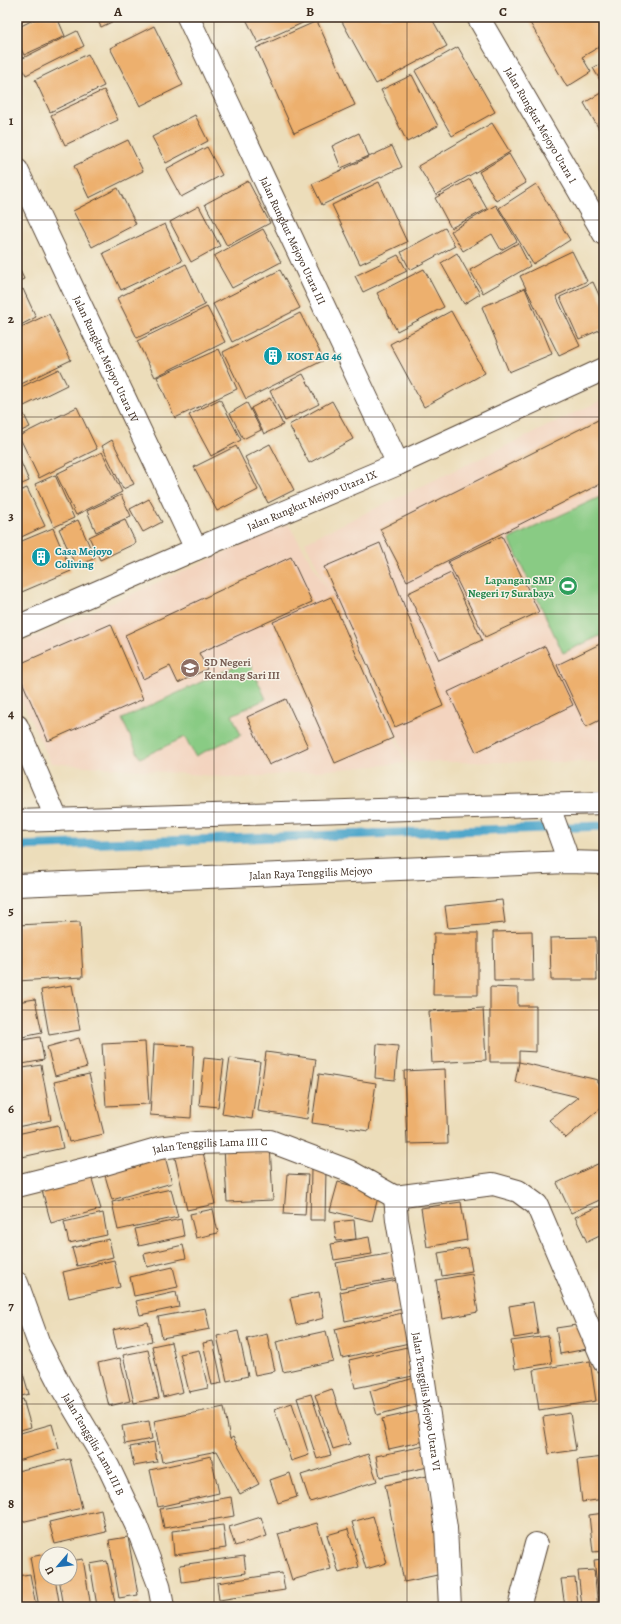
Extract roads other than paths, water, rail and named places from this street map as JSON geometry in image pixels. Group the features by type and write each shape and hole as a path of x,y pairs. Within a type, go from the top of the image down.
{"street":[{"name":"Jalan Rungkut Mejoyo Utara III","path":"188,17 398,464"},
{"name":"Jalan Rungkut Mejoyo Utara I","path":"478,17 604,234"},
{"name":"Jalan Rungkut Mejoyo Utara IV","path":"17,170 196,549"},
{"name":"Jalan Rungkut Mejoyo Utara IX","path":"17,627 196,549 398,464 604,369"},
{"path":"17,726 57,820"},
{"path":"17,821 550,809 604,803"},
{"path":"550,809 566,857"},
{"name":"Jalan Raya Tenggilis Mejoyo","path":"17,885 566,857 604,863"},
{"name":"Jalan Tenggilis Lama III C","path":"17,1186 105,1164 160,1148 196,1142 270,1141 349,1171 395,1197"},
{"path":"395,1197 493,1184 518,1191 537,1205 604,1362"},
{"name":"Jalan Tenggilis Mejoyo Utara VI","path":"395,1197 397,1220 420,1355 446,1528 450,1607"},
{"name":"Jalan Tenggilis Lama III B","path":"17,1283 39,1344 60,1385 108,1466 136,1526 159,1585 163,1607"},
{"path":"519,1607 536,1544"}],"waterway":[{"path":"17,846 604,826"}],"place":[{"name":"KOST AG 46","path":"273,356"},
{"name":"Casa Mejoyo Coliving","path":"41,557"},
{"name":"Lapangan SMP Negeri 17 Surabaya","path":"568,586"},
{"name":"SD Negeri Kendang Sari III","path":"190,668"}]}
